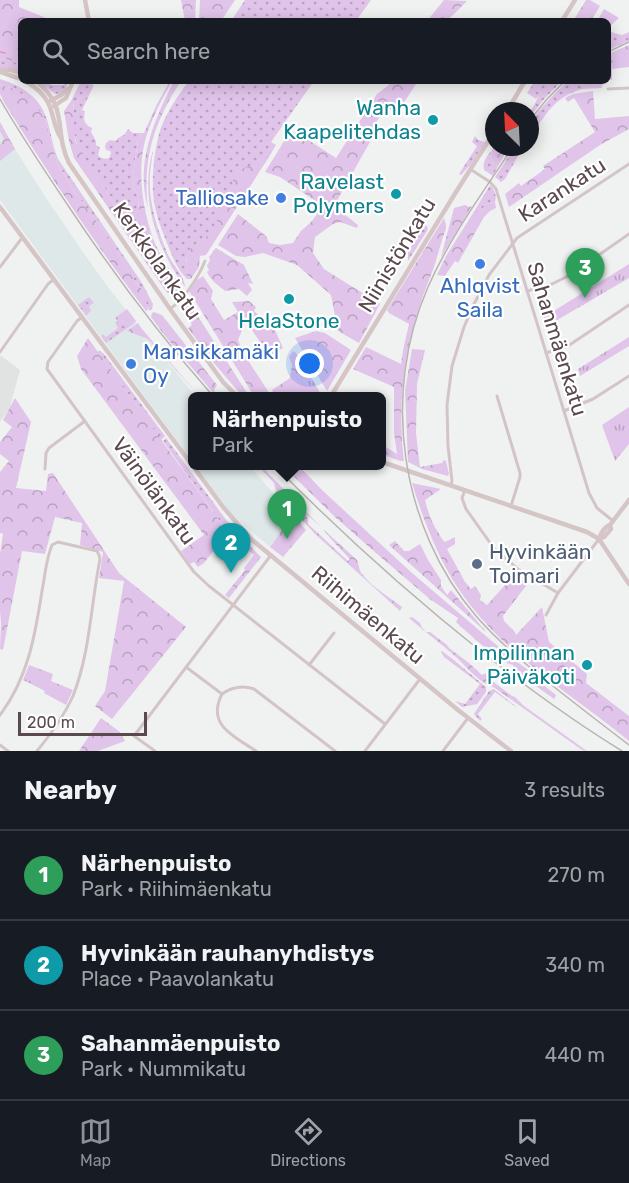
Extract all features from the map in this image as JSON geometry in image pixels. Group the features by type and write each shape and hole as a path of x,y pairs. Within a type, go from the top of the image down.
{"street":[{"path":"85,0 88,18"},
{"path":"564,18 575,0"},
{"path":"0,71 18,72"},
{"path":"0,71 18,78"},
{"path":"30,84 52,103"},
{"path":"39,84 45,89 52,103"},
{"path":"52,103 72,84"},
{"path":"512,102 523,84"},
{"path":"608,89 629,87"},
{"name":"Kerkkolankatu","path":"52,103 57,131 69,163 170,309 214,370 233,392"},
{"name":"Niinistönkatu","path":"333,392 485,146"},
{"name":"Karankatu","path":"451,485 447,405 452,366 464,327 480,291 517,238 629,164"},
{"name":"Sahanmäenkatu","path":"470,170 490,182 496,189 592,500 598,510 612,523"},
{"name":"Riihimäenkatu","path":"0,207 188,458"},
{"path":"527,291 552,285 629,234"},
{"path":"0,267 23,236"},
{"path":"170,309 182,297 205,261"},
{"path":"0,352 48,284 55,279"},
{"path":"546,352 568,345 629,305"},
{"name":"Väinölänkatu","path":"83,317 77,321 48,362 47,367 194,572 385,724"},
{"path":"564,411 593,399 629,376"},
{"path":"497,396 520,473 511,506"},
{"path":"45,469 46,453 49,448 86,422"},
{"path":"386,464 587,532 599,539 629,584"},
{"name":"Riihimäenkatu","path":"197,470 242,529 271,555 511,751"},
{"path":"465,490 462,498 466,509 493,547 519,570 558,593"},
{"path":"546,615 558,593 629,500"},
{"path":"0,715 16,691 30,657 52,545 58,542 97,551 100,557 84,659 78,680 62,717 37,751"},
{"path":"155,751 134,736 271,555"},
{"path":"309,665 334,633"},
{"path":"186,667 222,694"},
{"path":"365,751 420,679"},
{"path":"256,751 221,724 217,711 219,700 228,690 239,687 254,689 335,751"},
{"path":"443,751 468,718"},
{"path":"0,745 8,751"}],"shaded area":[{"path":"0,125 46,198 107,286 192,392 188,392 188,456 0,200"},
{"path":"0,355 20,370 10,407 0,422"},
{"path":"199,470 253,470 293,515 270,547 230,513"}],"green space":[{"path":"0,0 19,0 19,7 46,18 18,18 18,64 5,58 0,60"},
{"path":"181,0 196,0 195,18 184,18"},
{"path":"200,0 235,0 223,18 199,18"},
{"path":"245,0 371,0 358,18 233,18"},
{"path":"444,0 467,1 450,18 429,18"},
{"path":"586,0 600,6 593,18 575,18"},
{"path":"604,9 619,18 611,25 611,18 599,18"},
{"path":"611,32 622,35 629,32 629,41 611,49"},
{"path":"629,45 629,67 612,69 612,80 611,80 611,53"},
{"path":"5,58 18,64 18,71 0,68 0,60"},
{"path":"0,79 28,92 39,103 46,117 58,159 142,283 153,304 150,311 141,288 112,242 74,191 57,162 45,119 32,102 23,95 15,89 0,85"},
{"path":"42,84 67,84 62,92 55,94"},
{"path":"80,84 94,85 82,110 85,111 84,117 87,125 92,128 91,132 96,145 100,148 98,155 104,159 109,158 111,153 105,147 110,140 116,141 128,129 133,133 144,133 138,140 133,175 139,214 136,212 134,218 138,222 132,229 118,214 108,193 90,171 78,148 73,121 74,104 71,101"},
{"path":"170,84 146,137 141,171 143,199 153,238 163,259 181,286 171,296 74,158 64,111 71,101 74,103 75,139 82,151 83,159 108,193 119,216 131,229 138,223 134,218 135,212 139,213 133,175 138,140 144,133 157,104"},
{"path":"173,84 179,84 164,111 152,142 147,173 148,208 144,175 145,158 160,111"},
{"path":"187,84 312,84 271,142 276,145 269,157 243,169 233,189 232,203 208,236 190,249 186,259 187,279 174,260 159,223 154,198 153,177 157,143 162,125"},
{"path":"390,84 416,84 403,104 398,103 379,118 365,138 370,142 339,197 335,207 358,225 357,228 340,222 333,224 315,237 313,253 324,269 380,304 359,343 338,331 331,295 297,265 263,253 245,257 236,256 218,245 238,214 266,236 269,243 280,245 293,243 319,211 314,200 280,177 265,172 286,138 296,132 336,158 377,94"},
{"path":"533,84 559,84 539,106 539,102 536,102 539,96 536,99 527,93"},
{"path":"565,84 581,84 582,89 557,102 539,124 539,111"},
{"path":"581,84 603,84 602,88 582,89"},
{"path":"0,85 15,89 33,102 45,119 57,162 74,191 112,242 141,288 148,310 146,311 127,286 56,183 5,104 0,94"},
{"path":"593,91 595,119 629,116 629,129 600,145 509,207 505,194 519,183 521,186 545,169 543,166 595,132 574,98 568,102 565,98 573,94"},
{"path":"0,122 15,149 0,161 0,145 4,139 0,131"},
{"path":"475,136 478,140 485,142 461,175 459,174 477,146 472,142"},
{"path":"153,150 150,194 154,215 168,255 181,275 185,287 166,256 153,222 148,186"},
{"path":"490,156 498,166 493,176 484,170 485,159"},
{"path":"490,156 504,156 498,166"},
{"path":"509,156 518,156 505,179 501,182 495,177"},
{"path":"263,157 269,157 206,255 200,256 199,267 191,279 187,279 188,253 193,246 209,234 223,208 232,203 233,180 236,175"},
{"path":"490,185 495,194 495,202 486,204 480,212 475,210"},
{"path":"495,202 496,208 484,217 458,263 455,261 445,276 437,275 446,256 475,210 480,212 486,204"},
{"path":"472,206 441,257 454,208"},
{"path":"444,218 446,230 414,324 405,369 401,414 404,461 386,456 386,447 397,454 394,433 394,387 353,369 366,347 401,364 409,324 387,310"},
{"path":"425,224 427,231 408,261 408,252"},
{"path":"216,248 244,265 253,284 248,283 252,290 247,296 239,289 225,291 207,272 209,257"},
{"path":"629,264 629,278 547,326 544,317"},
{"path":"203,276 213,291 211,299 224,320 238,312 232,302 249,301 256,307 254,311 275,330 283,348 272,354 262,345 246,321 238,340 244,354 268,392 252,392 189,291"},
{"path":"89,297 94,303 89,306 91,311 86,315 78,305"},
{"path":"186,300 246,392 239,392 213,362 188,328 192,325 181,304"},
{"path":"127,309 136,321 132,325 115,318"},
{"path":"152,313 162,315 217,385 215,392 165,336 151,317"},
{"path":"118,321 132,325 106,343 101,336 103,334 106,337 118,328 115,323"},
{"path":"138,323 196,392 148,339 127,331"},
{"path":"316,331 325,333 351,350 327,391 295,338"},
{"path":"629,337 629,346 580,376 578,369"},
{"path":"88,338 221,523 244,540 261,557 229,598 225,595 254,555 227,534 204,563 198,567 194,562 190,564 181,551 204,535 81,369 77,356"},
{"path":"412,349 425,350 417,384 416,433 420,467 442,463 444,460 448,476 422,469 408,462 405,391"},
{"path":"100,351 165,436 161,440 98,352"},
{"path":"293,351 296,353 308,372 306,378 318,392 273,392 272,390 290,378 292,365 289,357"},
{"path":"308,372 320,392 275,392"},
{"path":"15,398 31,422 16,488 46,491 48,474 53,473 119,573 186,627 112,719 95,706 105,691 124,581 99,578 103,552 80,545 82,523 55,517 45,554 22,551 3,650 0,649 0,554 3,534 0,533 0,472 9,461 0,454 0,442 12,427 3,420"},
{"path":"629,407 629,444 615,461 602,425"},
{"path":"166,438 227,521 244,540 243,542 221,523 163,441"},
{"path":"262,470 265,470 323,529 291,499 286,499 276,491 274,483"},
{"path":"287,470 303,470 412,573 527,669 529,675 556,695 555,698 515,671 513,665 492,653 456,622 458,618 431,600 335,517"},
{"path":"412,483 441,489 425,500 429,515 445,542 455,537 455,544 447,549 465,582 471,589 475,586 481,595 480,600 487,605 516,575 529,582 503,616 504,621 516,635 542,607 549,642 587,674 586,683 629,716 629,741 515,652 475,611 458,588 437,550"},
{"path":"279,494 286,499 291,498 307,515 308,524 348,561 350,559 323,529 357,560 366,579 402,607 400,611 314,533"},
{"path":"293,515 306,530 283,557 270,547"},
{"path":"395,541 404,551 409,551 420,544 447,595 451,590 487,633 389,545"},
{"path":"412,617 426,632 430,632 447,645 482,675 486,673 487,677 524,706 587,751 582,750 479,679 409,618"},
{"path":"442,651 486,687 486,692 477,704 462,707 455,701 465,704 480,684 444,657"},
{"path":"29,665 53,674 51,681 73,690 66,705 23,680"},
{"path":"494,689 520,710 495,692 478,714 482,719 480,721 474,714 489,691"},
{"path":"101,718 120,732 125,741 98,751 79,751"}],"waterway":[{"path":"0,52 5,53"}],"railway":[{"path":"611,51 629,42"},
{"path":"539,109 562,84"},
{"path":"0,99 33,153 103,256 156,328 210,392"},
{"path":"507,156 446,250 428,287 413,328 405,371 402,415 406,458 415,501 430,542 450,581 476,616 498,640 629,745"},
{"path":"279,470 351,539 456,631 551,704 622,751"}],"place":[{"name":"Wanha Kaapelitehdas","path":"433,120"},
{"name":"Ravelast Polymers","path":"396,194"},
{"name":"Talliosake","path":"281,198"},
{"name":"Ahlqvist Saila","path":"480,264"},
{"name":"Sahanmäenpuisto","path":"585,298"},
{"name":"HelaStone","path":"289,299"},
{"name":"Mansikkamäki Oy","path":"131,364"},
{"name":"Närhenpuisto","path":"287,539"},
{"name":"Hyvinkään Toimari","path":"477,564"},
{"name":"Hyvinkään rauhanyhdistys","path":"231,573"},
{"name":"Impilinnan Päiväkoti","path":"587,665"}]}
